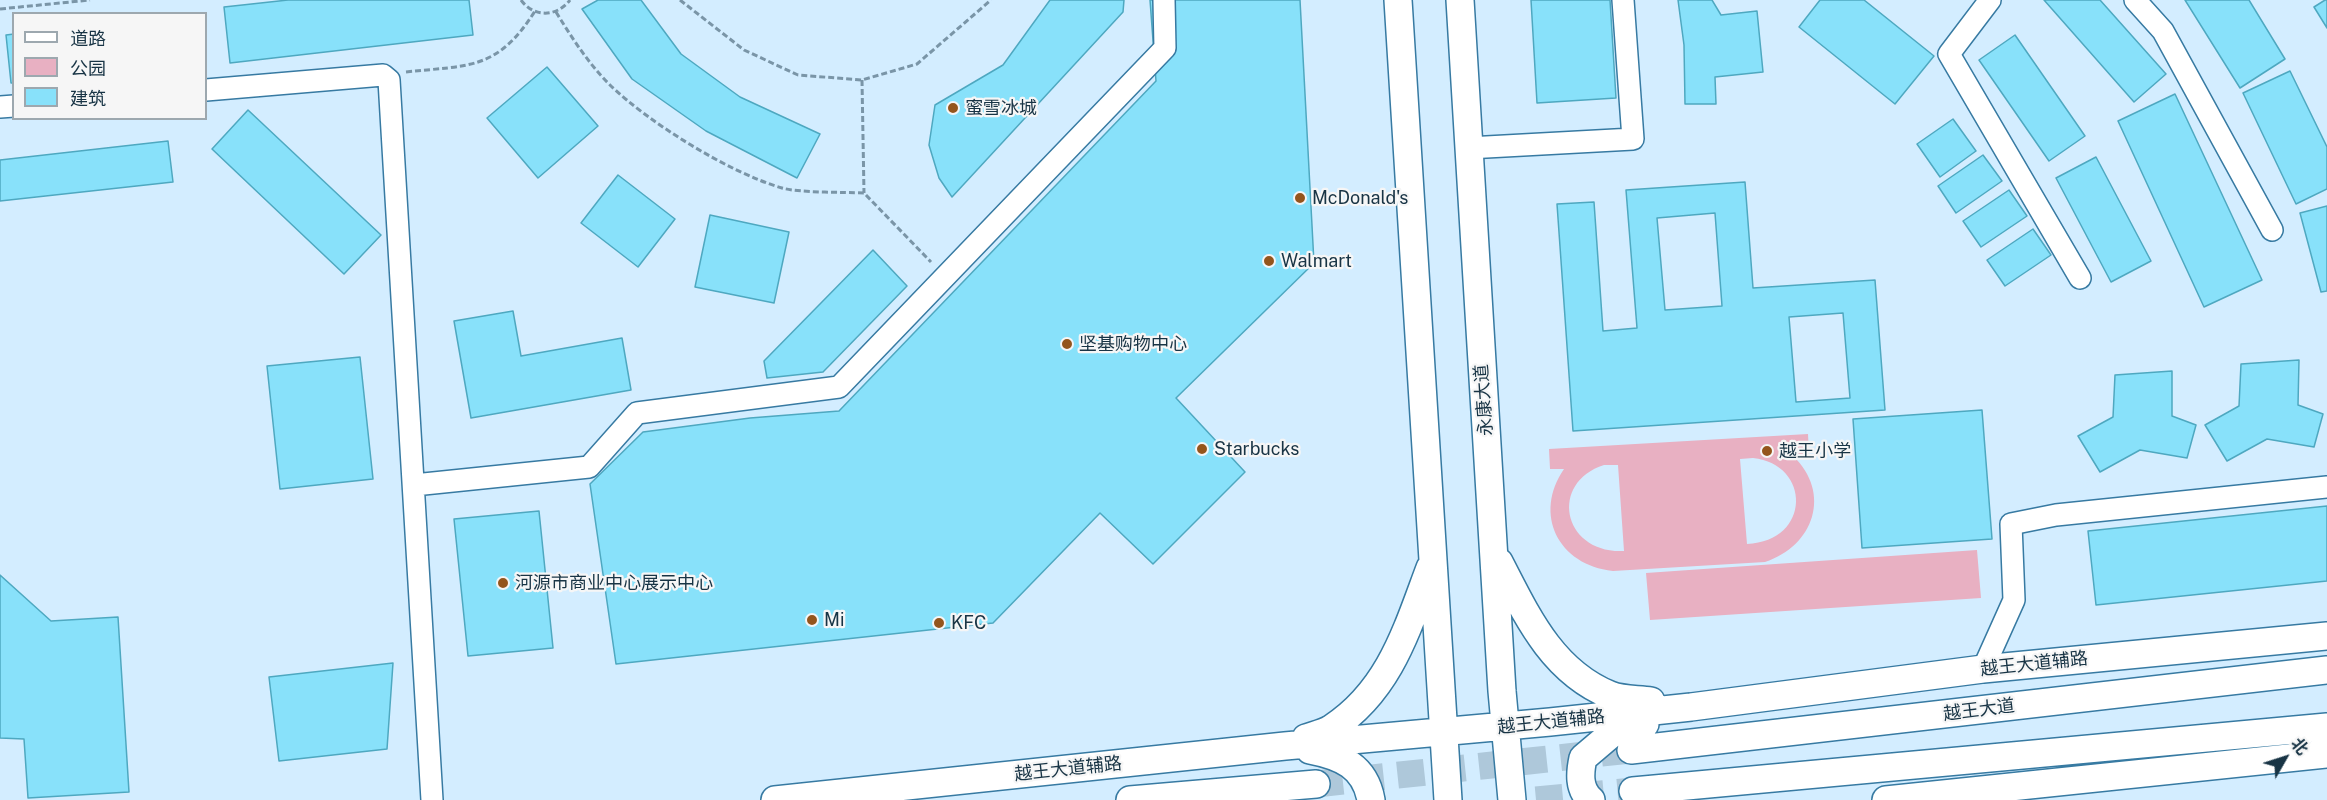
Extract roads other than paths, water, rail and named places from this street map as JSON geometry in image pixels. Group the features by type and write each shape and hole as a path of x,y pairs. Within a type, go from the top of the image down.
{"main road":[{"path":"1398,0 1448,800"},
{"name":"永康大道","path":"1460,0 1493,550 1512,800"},
{"path":"1493,550 1526,614 1546,646 1566,667 1585,682 1611,696 1691,707"},
{"path":"1286,747 1331,729 1380,683 1403,641 1434,558"},
{"name":"越王大道辅路","path":"775,800 1286,747 1505,727 1691,707 1983,669 2327,636"},
{"path":"2170,650 2327,660"},
{"name":"越王大道","path":"1631,750 2327,670"},
{"path":"1591,800 1587,796 1580,777 1583,758 1598,743 1616,730 1649,723 1691,707"},
{"path":"1633,791 2327,727"},
{"path":"2222,765 2327,734"},
{"path":"1286,747 1327,753 1347,761 1362,776 1371,800"},
{"path":"1886,800 2327,754"},
{"path":"1130,800 1316,784"}],"street":[{"path":"414,485 589,467 637,413 839,387 1165,48 1164,0"},
{"path":"1468,148 1633,139 1623,0"},
{"path":"1990,0 1949,54 2080,278"},
{"path":"2134,0 2163,31 2272,230"},
{"path":"207,90 383,75 388,77 391,84 432,800"},
{"path":"1983,669 2014,600 2011,524 2056,515 2327,487"}],"tunnel":[{"path":"1316,784 1631,750"},
{"path":"1536,800 1633,791"}],"place":[{"name":"蜜雪冰城","path":"953,108"},
{"name":"McDonald's","path":"1300,198"},
{"name":"Walmart","path":"1269,261"},
{"name":"坚基购物中心","path":"1067,344"},
{"name":"Starbucks","path":"1202,449"},
{"name":"越王小学","path":"1767,451"},
{"name":"河源市商业中心展示中心","path":"503,583"},
{"name":"Mi","path":"812,620"},
{"name":"KFC","path":"939,623"}]}
